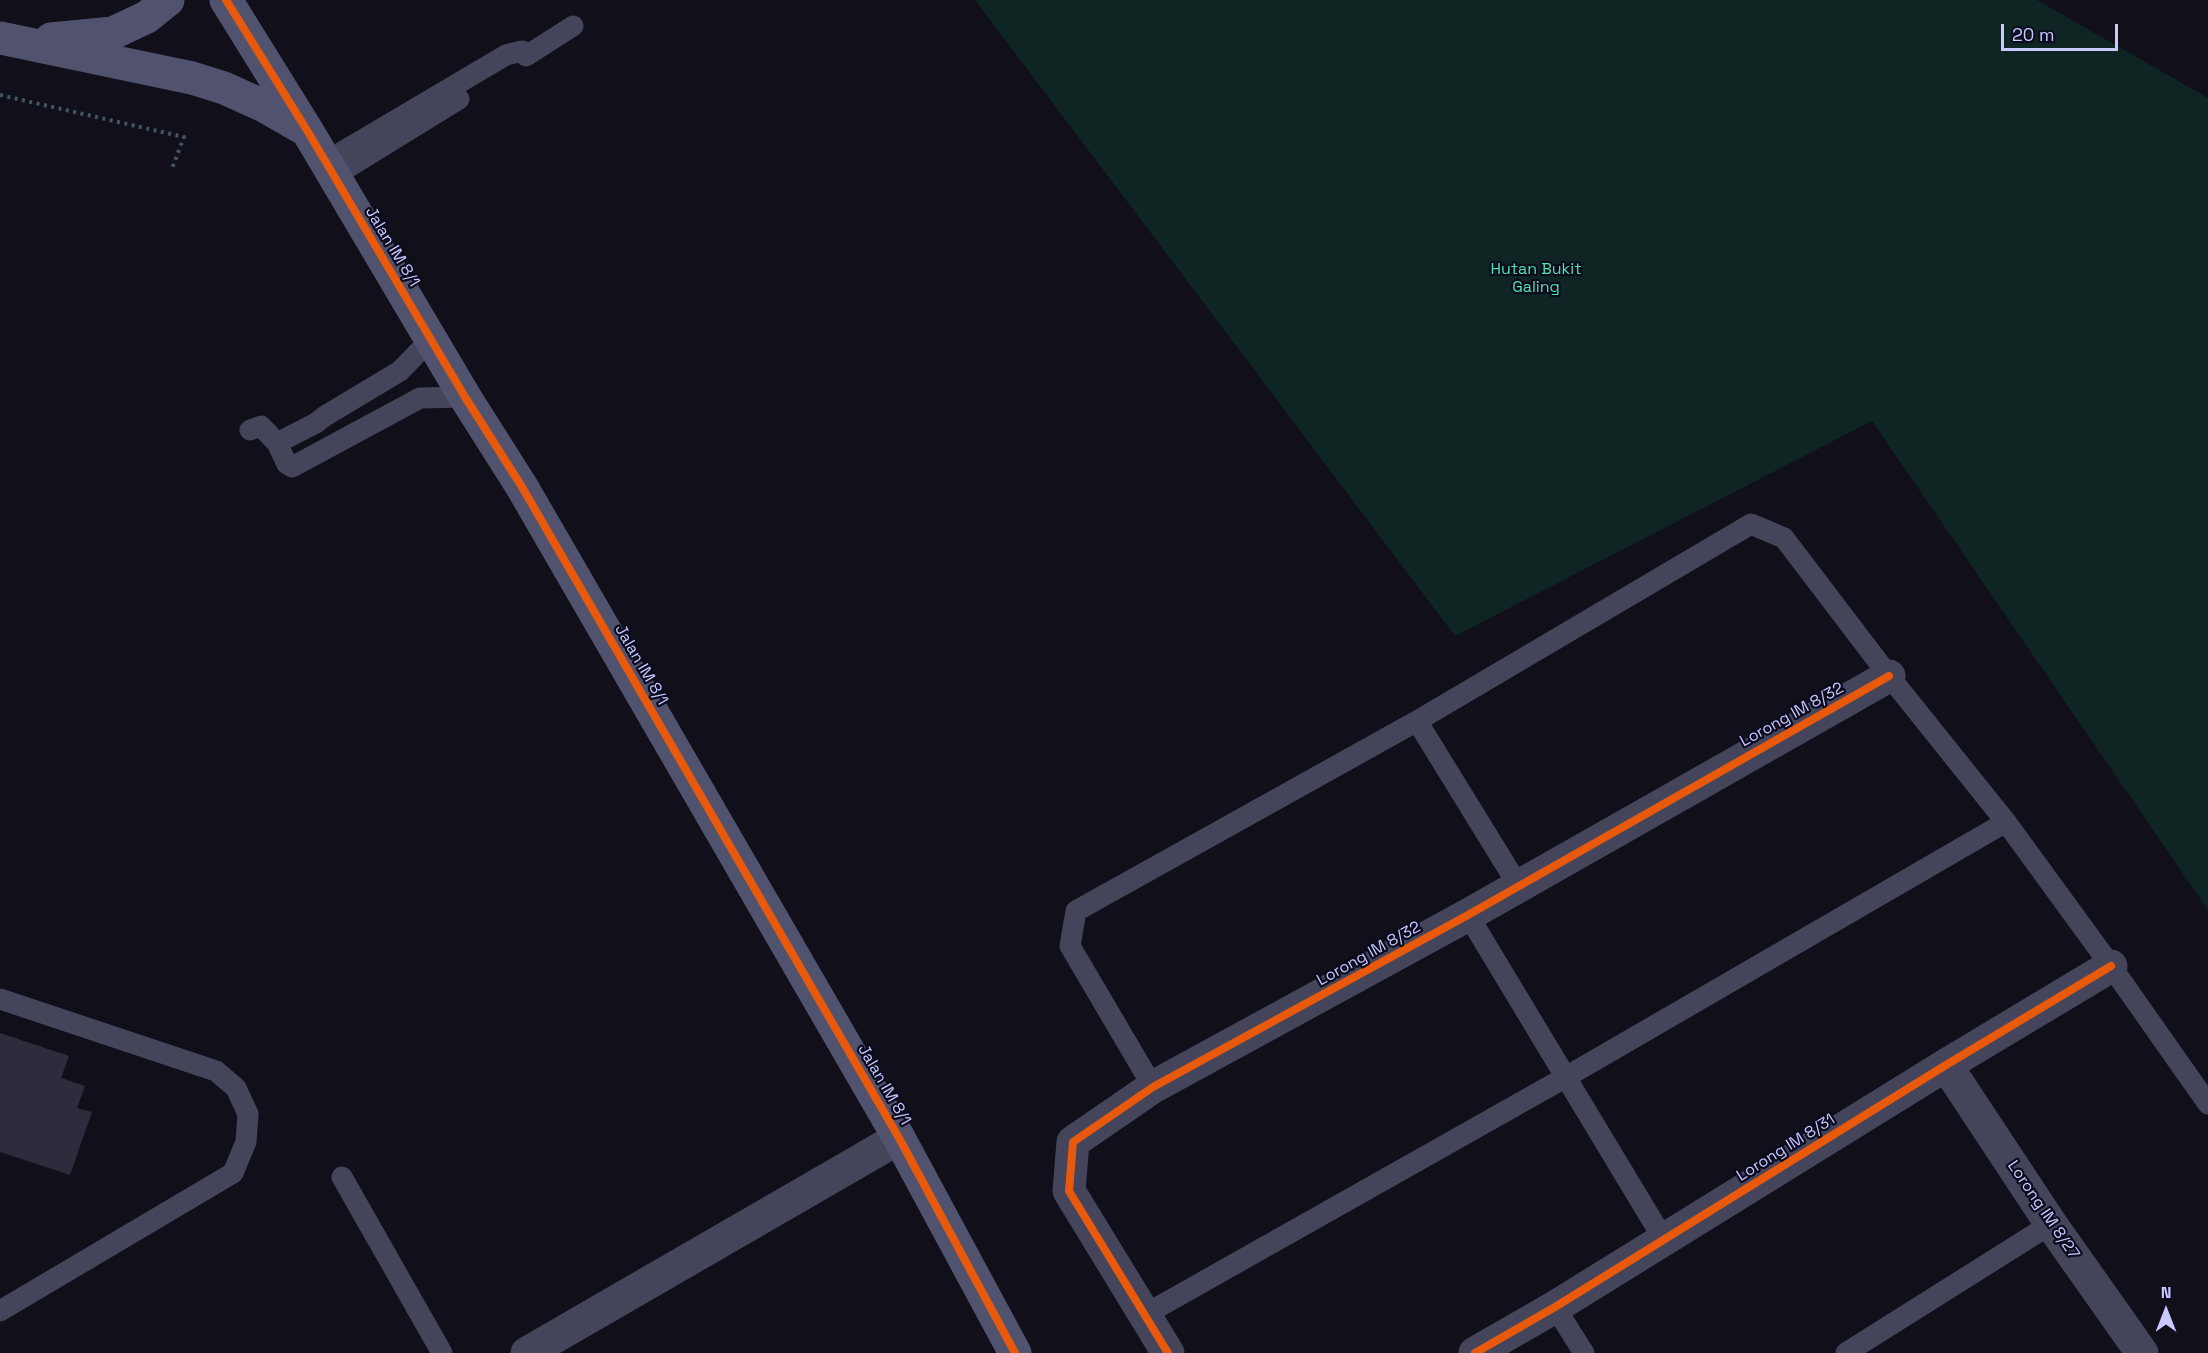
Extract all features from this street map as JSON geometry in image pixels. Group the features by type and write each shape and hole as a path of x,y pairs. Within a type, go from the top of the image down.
{"street":[{"path":"9,40 113,33 147,16 168,0"},
{"name":"Jalan IM 8/1","path":"226,0 308,132 465,397 522,487 899,1138 1015,1353"},
{"name":"Jalan IM 8/1","path":"9,40 203,81 264,106 308,132"},
{"name":"Lorong IM 8/32","path":"1168,1353 1069,1191 1073,1142 1153,1087 1468,915 1889,675"},
{"name":"Lorong IM 8/31","path":"1475,1353 1555,1307 1946,1065 2111,966"},
{"name":"Lorong IM 8/27","path":"1946,1065 2051,1224 2142,1353"},
{"path":"527,1353 899,1138"}],"lane":[{"path":"330,169 506,55 522,51 526,56 573,26"},
{"path":"277,443 316,423 400,371 431,339"},
{"path":"250,430 261,426 277,443 287,464 292,467 420,398 465,397"},
{"path":"1153,1087 1070,946 1076,911 1418,721 1751,524 1784,538 2006,822 2208,1104"},
{"path":"1418,721 1518,885"},
{"path":"1146,1314 1566,1077 2006,822"},
{"path":"1468,915 1664,1240"},
{"path":"0,999 216,1071 236,1088 248,1113 246,1142 233,1173 0,1311"},
{"path":"342,1177 442,1353"},
{"path":"1846,1353 2051,1224"},
{"path":"1555,1307 1584,1353"}],"path":[{"path":"0,95 184,137 171,171"}],"green space":[{"name":"Hutan Bukit Galing","path":"975,0 2037,0 2208,98 2208,910 1872,421 1455,636"}],"building":[{"path":"0,1033 69,1056 61,1078 85,1086 77,1108 92,1112 70,1175 0,1152"}],"cycle path":[{"path":"226,0 308,132 465,397 522,487 899,1138 1015,1353"},
{"path":"1168,1353 1069,1191 1073,1142 1153,1087 1468,915 1889,676"},
{"path":"1475,1353 1555,1307 1946,1065 2111,966"}]}
